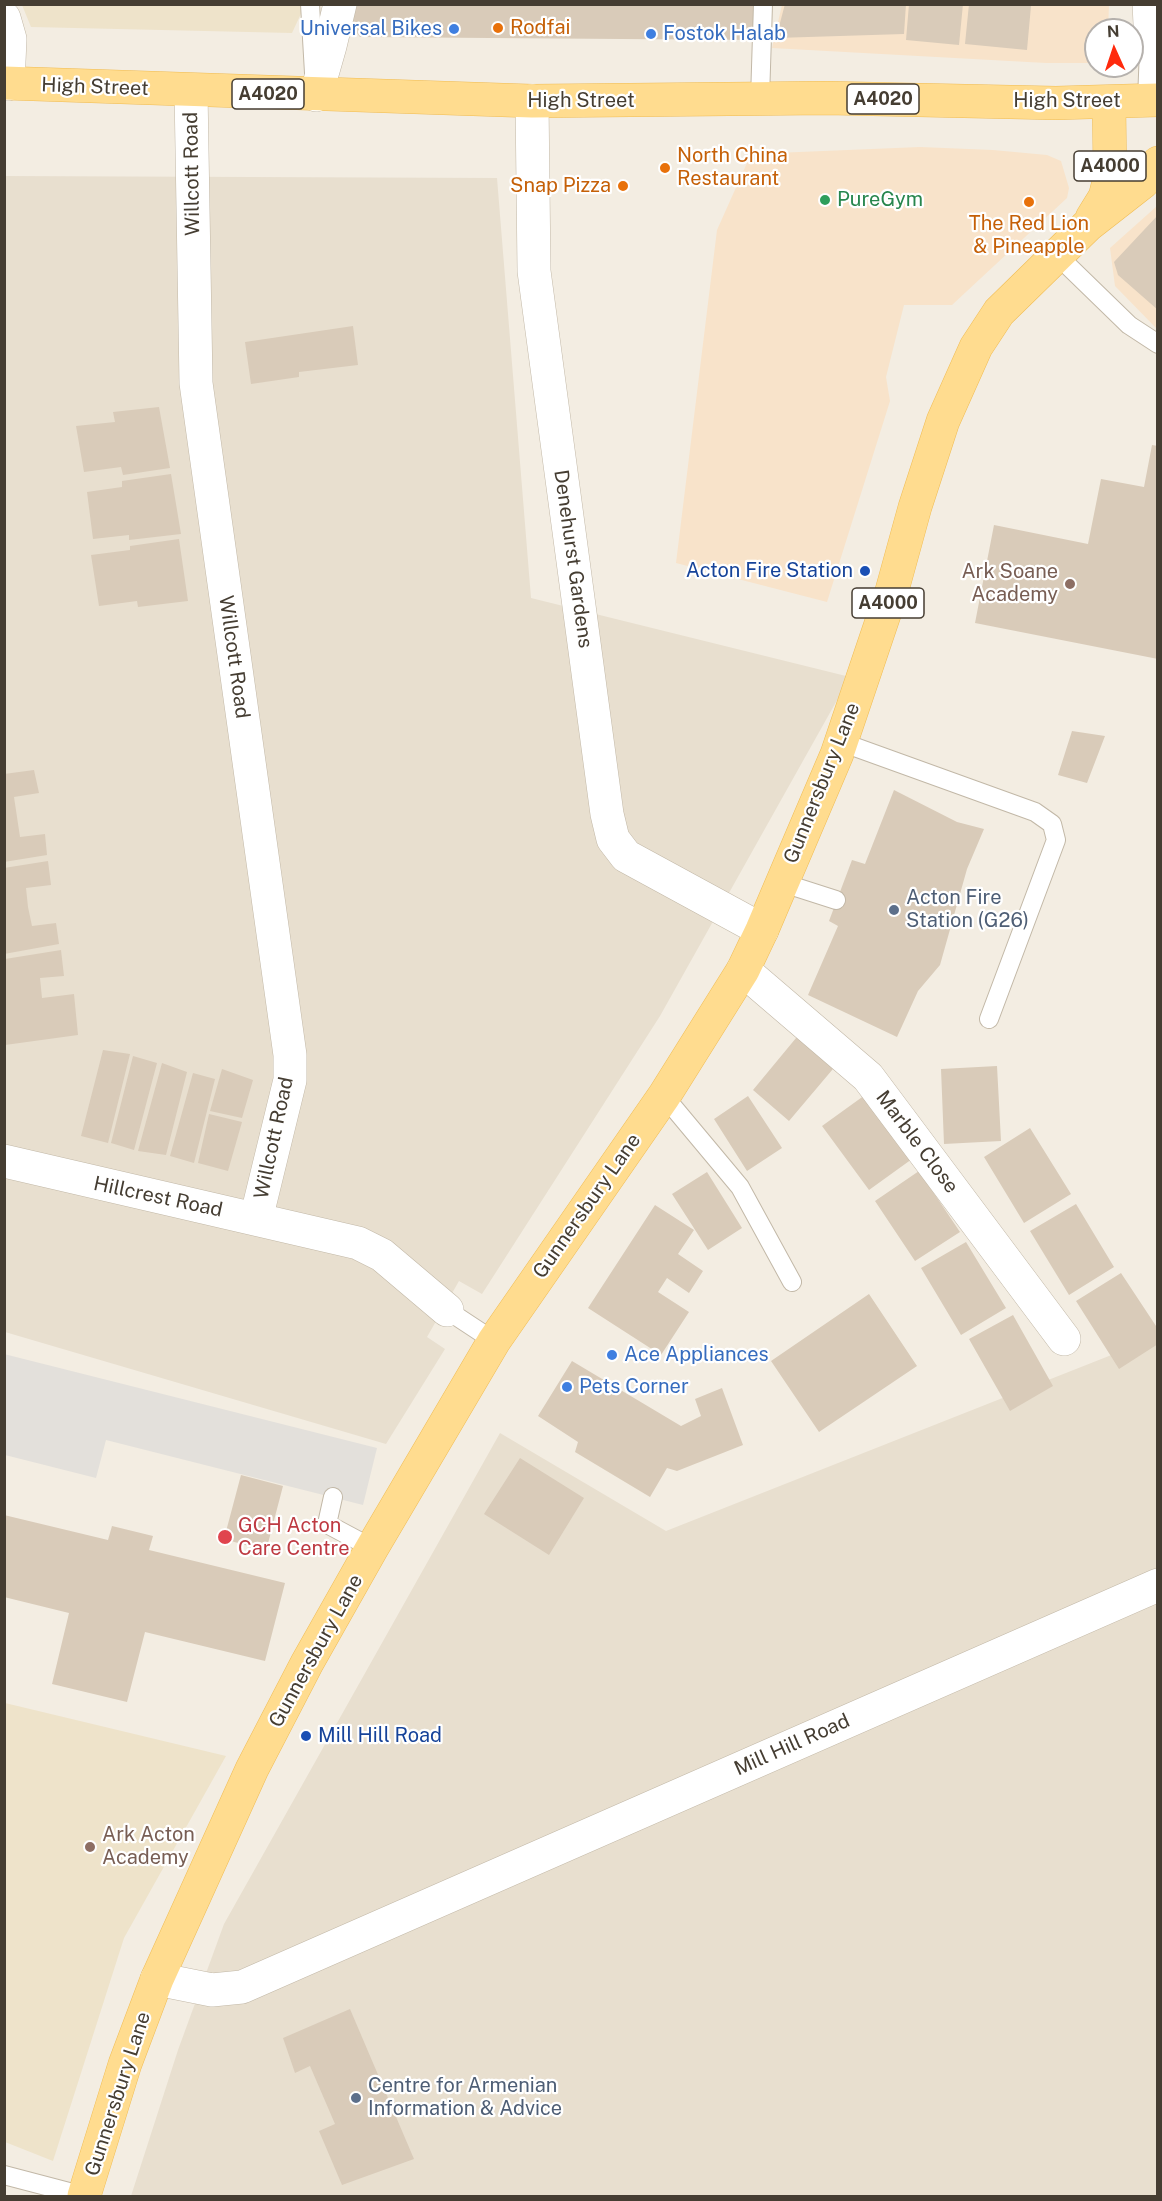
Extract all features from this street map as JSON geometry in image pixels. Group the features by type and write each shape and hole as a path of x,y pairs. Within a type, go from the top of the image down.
{"main road":[{"name":"High Street","path":"6,83 532,101 827,98 1056,103 1152,100"},
{"name":"Gunnersbury Lane","path":"1088,225 1106,197 1110,177 1109,102"},
{"name":"Gunnersbury Lane","path":"84,2196 125,2064 157,1979 252,1770 307,1663 494,1341 664,1096 743,970 783,883 842,741 891,594 915,507 943,421 976,347 999,312 1088,225 1143,182 1158,163"}],"street":[{"path":"316,95 340,4"},
{"path":"4,18 10,39 6,83"},
{"name":"Willcott Road","path":"191,91 196,383 290,1055 290,1080 256,1219"},
{"name":"Denehurst Gardens","path":"532,101 534,272 606,802 613,839 626,856 762,930"},
{"name":"Marble Close","path":"743,970 868,1077 1064,1339"},
{"name":"Hillcrest Road","path":"4,1161 358,1243 382,1256 447,1310"},
{"name":"Mill Hill Road","path":"157,1979 212,1990 242,1987 1158,1585"}],"lane":[{"path":"310,4 316,95"},
{"path":"760,99 763,4"},
{"path":"1149,14 1150,54 1147,64 1152,100"},
{"path":"1058,256 1129,324 1158,344"},
{"path":"842,741 1035,812 1052,824 1056,840 988,1019"},
{"path":"783,883 836,900"},
{"path":"664,1096 740,1186 792,1282"},
{"name":"Hillcrest Road","path":"447,1310 494,1341"},
{"path":"333,1497 327,1524 372,1548"},
{"path":"4,2175 84,2196"}],"shaded area":[{"path":"22,5 305,5 292,33 31,27"},
{"path":"782,5 1109,5 1108,18 1084,18 1084,63 1046,63 772,48"},
{"path":"920,147 1047,155 1061,161 1069,188 1067,198 952,305 904,305 886,377 890,401 827,602 676,563 717,230 751,154"},
{"path":"4,176 497,178 531,598 850,677 660,1016 482,1294 459,1281 427,1337 445,1349 386,1444 5,1332"},
{"path":"1157,206 1157,329 1115,286 1110,248"},
{"path":"1157,1337 1157,2196 131,2196 178,2050 224,1924 500,1433 666,1531"},
{"path":"4,1354 377,1448 363,1505 106,1440 96,1478 5,1455"},
{"name":"Ark Acton Academy","path":"5,1703 226,1756 124,1938 53,2161 5,2142"}],"building":[{"path":"357,4 753,4 753,40 360,37 351,26"},
{"path":"785,4 906,4 904,34 776,38"},
{"path":"909,4 963,4 959,45 906,40"},
{"path":"969,4 1031,6 1027,50 965,44"},
{"path":"1158,215 1158,310 1118,275 1114,262"},
{"path":"353,326 358,365 299,372 299,377 251,384 245,342"},
{"path":"159,407 170,468 123,475 121,467 84,472 76,426 115,422 113,412"},
{"name":"Ark Soane Academy","path":"1152,445 1158,446 1158,659 975,623 994,525 1088,544 1101,479 1144,487"},
{"path":"171,474 181,534 129,540 129,535 93,539 87,492 122,487 122,481"},
{"path":"179,539 188,601 138,607 137,601 99,606 91,555 130,550 130,546"},
{"path":"1072,731 1105,736 1087,783 1058,775"},
{"path":"34,770 39,793 14,797 20,837 45,834 47,855 4,862 4,774"},
{"name":"Acton Fire Station (G26)","path":"894,790 957,822 984,829 967,869 940,965 918,991 897,1037 808,995 838,926 829,921 852,860 865,864"},
{"path":"48,861 51,885 26,888 28,907 32,926 56,923 59,944 4,954 4,868"},
{"path":"61,950 64,976 40,978 42,998 74,994 78,1035 5,1045 5,959"},
{"path":"801,1032 838,1063 789,1121 753,1090"},
{"path":"103,1050 130,1054 108,1143 81,1136"},
{"path":"133,1056 157,1063 134,1150 111,1143"},
{"path":"162,1063 187,1072 166,1155 138,1151"},
{"path":"997,1066 1001,1141 944,1144 941,1069"},
{"path":"222,1069 253,1080 242,1118 210,1111"},
{"path":"193,1073 215,1079 194,1163 170,1156"},
{"path":"865,1095 912,1159 869,1190 822,1126"},
{"path":"748,1096 782,1148 747,1171 714,1119"},
{"path":"209,1114 242,1122 228,1171 198,1163"},
{"path":"1030,1128 1071,1194 1024,1223 984,1157"},
{"path":"919,1171 960,1232 915,1261 875,1201"},
{"path":"707,1172 742,1228 708,1250 672,1194"},
{"path":"1076,1204 1114,1267 1069,1295 1030,1231"},
{"path":"655,1205 694,1230 678,1254 703,1271 689,1293 667,1278 658,1292 689,1312 661,1355 588,1308"},
{"path":"966,1242 1006,1308 961,1335 921,1268"},
{"path":"1121,1273 1158,1329 1158,1344 1119,1369 1076,1301"},
{"path":"869,1294 917,1366 819,1432 771,1361"},
{"path":"1013,1315 1053,1386 1010,1411 969,1339"},
{"path":"572,1361 681,1426 701,1416 695,1399 722,1388 743,1445 677,1471 667,1468 650,1497 575,1452 578,1442 538,1416"},
{"path":"520,1458 584,1498 549,1555 484,1514"},
{"path":"241,1475 283,1486 266,1551 224,1539"},
{"path":"4,1515 108,1540 112,1526 153,1536 149,1550 285,1583 265,1661 145,1632 127,1702 52,1684 69,1613 4,1597"},
{"name":"Centre for Armenian Information & Advice","path":"350,2009 414,2159 342,2185 319,2131 335,2124 310,2066 295,2073 283,2038"}],"place":[{"name":"Rodfai","path":"498,28"},
{"name":"Universal Bikes","path":"454,29"},
{"name":"Fostok Halab","path":"651,34"},
{"name":"North China Restaurant","path":"665,168"},
{"name":"Snap Pizza","path":"623,186"},
{"name":"PureGym","path":"825,200"},
{"name":"The Red Lion & Pineapple","path":"1029,202"},
{"name":"Acton Fire Station","path":"865,571"},
{"name":"Ark Soane Academy","path":"1070,584"},
{"name":"Acton Fire Station (G26)","path":"894,910"},
{"name":"Ace Appliances","path":"612,1355"},
{"name":"Pets Corner","path":"567,1387"},
{"name":"GCH Acton Care Centre","path":"225,1537"},
{"name":"Mill Hill Road","path":"306,1736"},
{"name":"Ark Acton Academy","path":"90,1847"},
{"name":"Centre for Armenian Information & Advice","path":"356,2098"}]}
